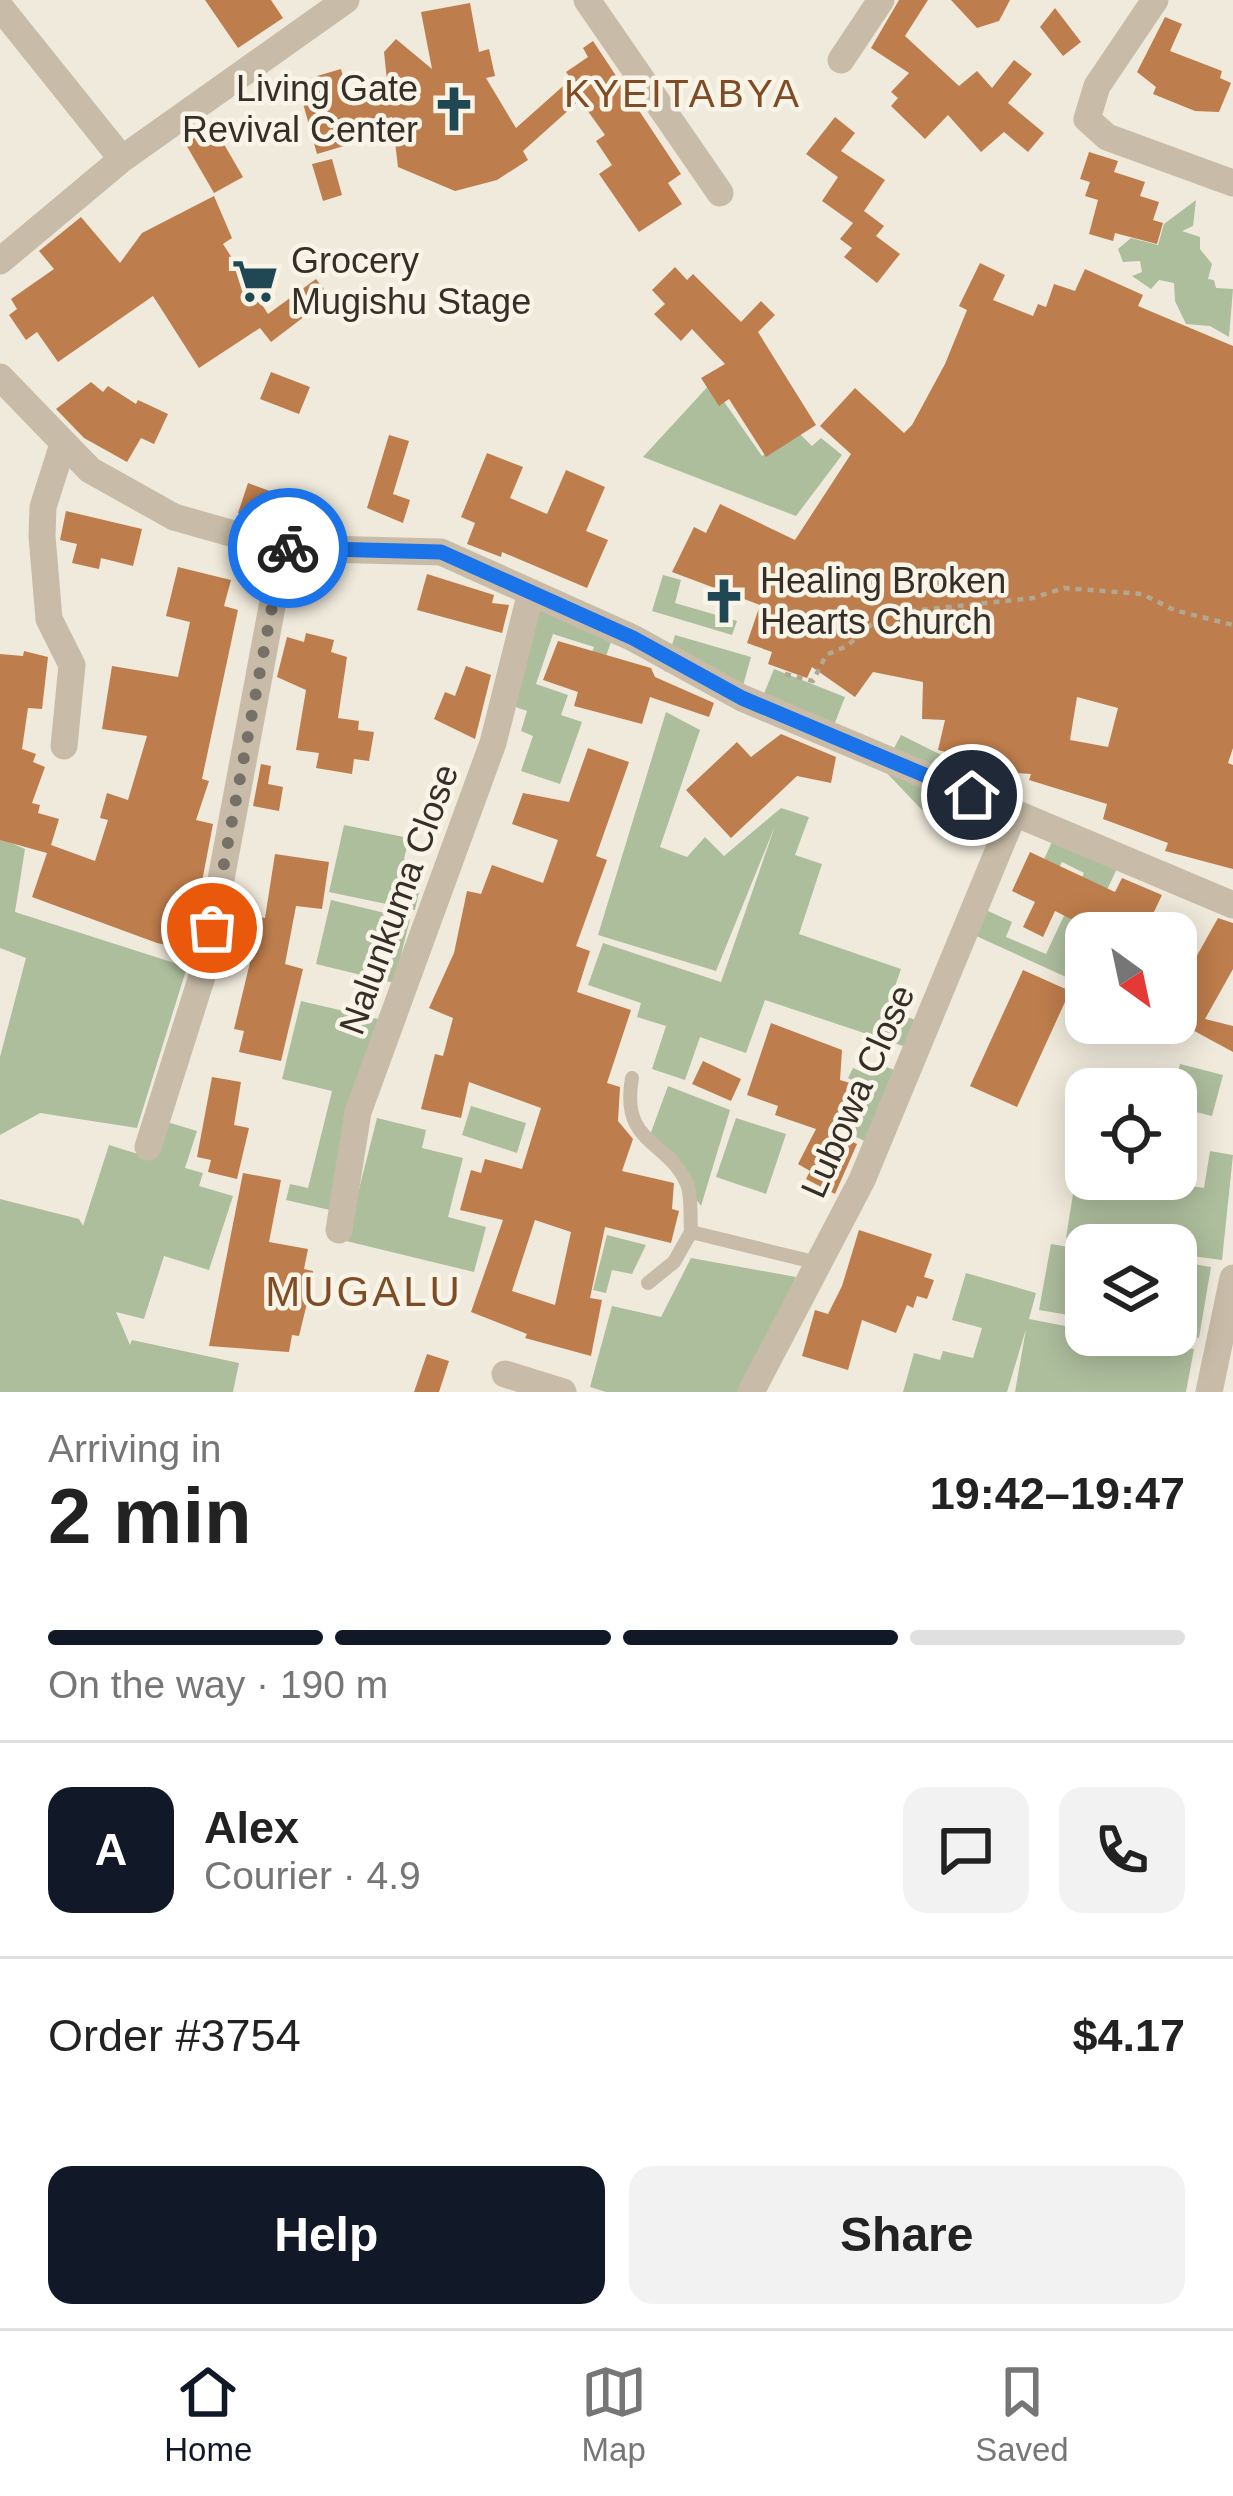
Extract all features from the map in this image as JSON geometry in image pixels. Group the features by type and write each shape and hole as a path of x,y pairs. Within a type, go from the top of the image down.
{"street":[{"path":"0,261 122,160 346,0"},
{"path":"587,0 720,193"},
{"path":"841,60 881,0"},
{"path":"1155,0 1097,86 1087,119 1107,137 1233,183"},
{"path":"0,7 122,160"},
{"path":"0,377 89,470 174,517 283,548 441,552 633,638 742,698 1233,905"},
{"path":"63,444 43,507 42,536 49,619 72,664 64,746"},
{"path":"148,1147 205,970 283,548"},
{"name":"Nalunkuma Close","path":"339,1231 358,1112 493,743 530,592"},
{"name":"Lubowa Close","path":"751,1392 862,1180 1014,812"},
{"path":"1209,1392 1233,1278"},
{"path":"505,1374 563,1392"}],"lane":[{"path":"632,1078 628,1102 640,1131 687,1184 691,1232 674,1262 648,1283"},
{"path":"691,1232 818,1263"}],"path":[{"path":"785,674 813,681 826,655 848,646 883,614 1034,598 1064,588 1142,594 1174,610 1233,625"}],"green space":[{"path":"1196,200 1193,226 1182,231 1200,237 1200,249 1212,264 1208,279 1214,280 1216,288 1233,289 1229,337 1210,326 1186,324 1175,301 1174,283 1159,280 1151,289 1132,276 1142,272 1140,261 1123,262 1118,249 1131,238 1158,245 1164,224"},
{"path":"711,383 762,456 799,433 812,446 821,438 842,455 796,516 643,457"},
{"path":"663,575 681,580 675,603 737,621 732,635 652,611"},
{"path":"545,594 619,619 597,682 583,677 594,647 553,634 536,684 568,695 561,715 582,722 560,784 521,771 533,736 521,731 527,711 507,704"},
{"path":"675,635 751,657 741,693 664,671"},
{"path":"774,669 845,697 832,730 761,701"},
{"path":"666,712 700,730 660,847 687,857 705,837 724,856 781,808 809,817 795,855 822,864 799,934 901,969 893,992 907,997 901,1015 916,1020 906,1047 765,1000 746,1053 700,1037 685,1080 652,1069 666,1026 637,1017 641,1003 588,985 603,943 721,982 775,826 716,971 598,935"},
{"path":"901,735 1012,790 994,820 922,810 883,769"},
{"path":"344,825 409,838 404,859 425,864 415,910 329,892"},
{"path":"1056,833 1120,862 1097,912 1066,912 1084,873 1062,862 1055,875 1040,868"},
{"path":"0,838 25,849 15,912 187,967 137,1128 40,1113 0,1135 0,1057 26,958 0,948"},
{"path":"331,900 410,919 394,983 316,964"},
{"path":"986,910 1012,922 1006,937 1046,954 1065,914 1065,977 974,935"},
{"path":"301,1001 378,1019 330,1210 286,1200 290,1184 308,1188 332,1091 282,1079"},
{"path":"878,1063 894,1070 867,1142 839,1129 864,1086 848,1078 853,1068 871,1076"},
{"path":"1197,1068 1223,1075 1212,1116 1197,1112"},
{"path":"668,1086 730,1110 701,1206 650,1135"},
{"path":"471,1106 526,1123 517,1153 462,1135"},
{"path":"377,1118 426,1130 422,1148 463,1158 448,1217 486,1227 474,1272 346,1241"},
{"path":"736,1118 786,1134 766,1194 716,1177"},
{"path":"167,1122 197,1131 185,1168 203,1173 199,1186 233,1196 209,1270 164,1256 144,1319 116,1312 130,1345 132,1340 239,1363 233,1392 0,1392 0,1199 79,1219 83,1226 109,1145 154,1159"},
{"path":"1210,1151 1233,1155 1222,1260 1197,1257 1197,1224 1068,1224 1072,1200 1197,1200 1197,1187 1204,1188"},
{"path":"607,1235 646,1245 632,1274 612,1270 606,1293 593,1290"},
{"path":"1051,1244 1065,1246 1065,1314 1039,1310"},
{"path":"691,1258 796,1277 740,1392 606,1392 590,1387 612,1306 661,1317"},
{"path":"1197,1265 1211,1267 1197,1338"},
{"path":"966,1273 1036,1293 1029,1319 1065,1326 1065,1356 1193,1356 1186,1392 1015,1392 1026,1329 1007,1392 903,1392 914,1353 940,1360 943,1351 973,1358 982,1328 952,1320"}],"building":[{"path":"205,0 271,0 283,18 238,48"},
{"path":"899,0 928,0 905,36 959,86 977,71 992,88 1014,60 1032,74 1008,103 1044,133 1028,152 1004,132 981,152 948,115 925,139 891,106 898,98 891,92 909,73 871,48"},
{"path":"951,0 1010,0 999,21 977,28"},
{"path":"470,3 479,52 489,49 495,76 486,78 516,128 571,79 566,72 588,57 583,48 593,41 681,174 668,183 682,204 639,232 599,174 612,165 596,141 605,135 580,100 523,151 528,160 497,180 455,191 398,167 392,117 350,127 354,143 317,154 301,96 321,90 317,76 341,69 349,99 388,90 384,52 396,39 432,69 421,12"},
{"path":"1055,8 1081,42 1063,56 1040,27"},
{"path":"1165,17 1182,24 1170,51 1222,71 1220,78 1231,83 1219,112 1195,111 1153,94 1156,87 1137,72"},
{"path":"835,117 855,133 841,151 885,180 864,211 884,226 876,236 900,254 877,283 844,257 852,248 840,239 853,223 822,201 838,177 806,154"},
{"path":"214,127 243,177 214,193 185,143"},
{"path":"1089,152 1118,161 1114,172 1145,182 1140,196 1159,202 1153,220 1163,223 1157,244 1115,233 1113,241 1089,234 1098,200 1085,196 1090,182 1080,179"},
{"path":"332,159 342,195 323,201 312,164"},
{"path":"214,196 232,238 223,244 268,314 316,279 330,297 271,342 260,328 199,368 153,296 58,362 37,332 26,340 9,315 17,309 11,299 54,269 39,251 81,217 120,263 142,233"},
{"path":"980,263 1005,275 993,300 1033,316 1038,304 1046,307 1054,284 1075,291 1085,269 1143,295 1138,306 1233,346 1233,748 1228,763 1233,765 1233,869 1165,851 1168,843 1103,819 1107,804 1029,780 1031,774 991,771 992,764 938,750 945,720 922,719 923,682 873,672 855,697 812,667 807,678 768,664 772,652 747,643 760,605 672,572 694,527 706,533 720,504 795,540 851,454 820,426 855,388 904,433 945,364 967,310 959,306","holes":["1077,697 1118,708 1108,747 1070,740"]},
{"path":"675,267 687,280 693,274 741,322 761,301 775,315 758,332 816,425 766,457 729,399 719,406 701,378 725,364 692,329 681,341 654,314 665,304 652,290"},
{"path":"271,372 310,387 299,414 260,399"},
{"path":"91,382 103,392 108,386 136,404 138,400 168,414 154,444 141,438 127,462 84,438 56,409"},
{"path":"389,435 409,441 393,494 410,500 403,523 367,508"},
{"path":"487,453 523,467 510,498 547,514 566,470 605,487 586,531 608,540 587,588 502,552 501,557 467,544 475,523 461,517"},
{"path":"248,483 281,495 271,524 238,513"},
{"path":"66,511 142,529 133,566 101,558 99,569 72,563 77,544 60,540"},
{"path":"178,567 231,580 224,606 238,610 202,779 209,781 196,820 213,824 189,950 157,943 32,897 47,853 0,840 0,654 23,656 24,651 48,657 42,709 28,708 22,749 36,754 33,762 45,767 32,803 40,805 38,813 59,819 51,845 95,861 108,820 100,818 107,793 128,800 147,736 102,729 112,666 178,677 190,622 166,616"},
{"path":"427,574 494,595 492,603 509,605 502,633 417,610"},
{"path":"306,633 334,640 331,652 347,657 338,718 359,721 358,730 374,732 369,761 354,759 352,774 316,768 319,753 296,750 306,690 277,677 287,637 304,642"},
{"path":"558,641 651,668 655,677 714,703 709,717 650,697 642,724 574,706 578,692 543,680"},
{"path":"466,666 491,675 475,739 434,719 445,692 455,696"},
{"path":"781,734 836,757 831,783 797,776 731,838 686,790 737,742 751,757"},
{"path":"588,748 629,762 596,856 607,860 576,946 590,951 577,992 631,1010 607,1083 620,1087 618,1121 633,1139 622,1171 674,1183 672,1209 679,1211 671,1243 605,1227 590,1298 602,1300 591,1356 525,1338 527,1334 471,1312 503,1220 460,1210 471,1170 481,1173 485,1159 522,1169 541,1108 469,1082 461,1118 421,1109 435,1054 443,1056 453,1018 429,1008 454,953 467,891 481,894 492,865 543,883 558,840 512,824 523,793 569,802","holes":["535,1220 571,1232 555,1305 512,1291"]},
{"path":"261,764 271,766 268,784 283,787 279,811 253,806"},
{"path":"1030,852 1115,892 1122,878 1162,895 1154,912 1065,912 1065,916 1055,911 1043,937 1023,927 1035,902 1012,891"},
{"path":"275,854 329,862 322,909 296,906 285,964 303,969 281,1061 239,1052 244,1031 234,1029 253,950 246,949 253,916 265,918"},
{"path":"1218,918 1233,923 1233,969 1205,1019 1233,1026 1233,1052 1197,1032 1197,956"},
{"path":"1023,970 1065,989 1065,1002 1017,1107 970,1086"},
{"path":"771,1023 842,1050 840,1080 850,1083 836,1134 857,1144 835,1194 806,1179 810,1171 798,1164 816,1129 775,1115 778,1106 747,1095"},
{"path":"703,1061 741,1079 731,1101 692,1084"},
{"path":"212,1077 241,1082 234,1125 249,1128 237,1179 208,1172 211,1160 197,1157"},
{"path":"243,1173 281,1180 269,1242 308,1249 304,1269 313,1271 310,1291 299,1336 292,1335 289,1352 209,1346"},
{"path":"859,1230 932,1254 924,1277 934,1280 927,1299 917,1296 913,1308 907,1305 896,1333 862,1320 848,1370 802,1356 815,1310 828,1314 842,1286"},
{"path":"427,1354 449,1361 439,1392 414,1392"}],"way so far":[{"path":"212,928 283,548 288,548"}],"place":[{"name":"Living Gate Revival Center","path":"454,109"},
{"name":"Grocery Mugishu Stage","path":"255,281"},
{"name":"Healing Broken Hearts Church","path":"724,601"}],"district":[{"name":"KYEITABYA","path":"683,93"},
{"name":"MUGALU","path":"364,1291"}],"route":[{"path":"288,548 441,552 633,638 742,698 972,795"}]}
